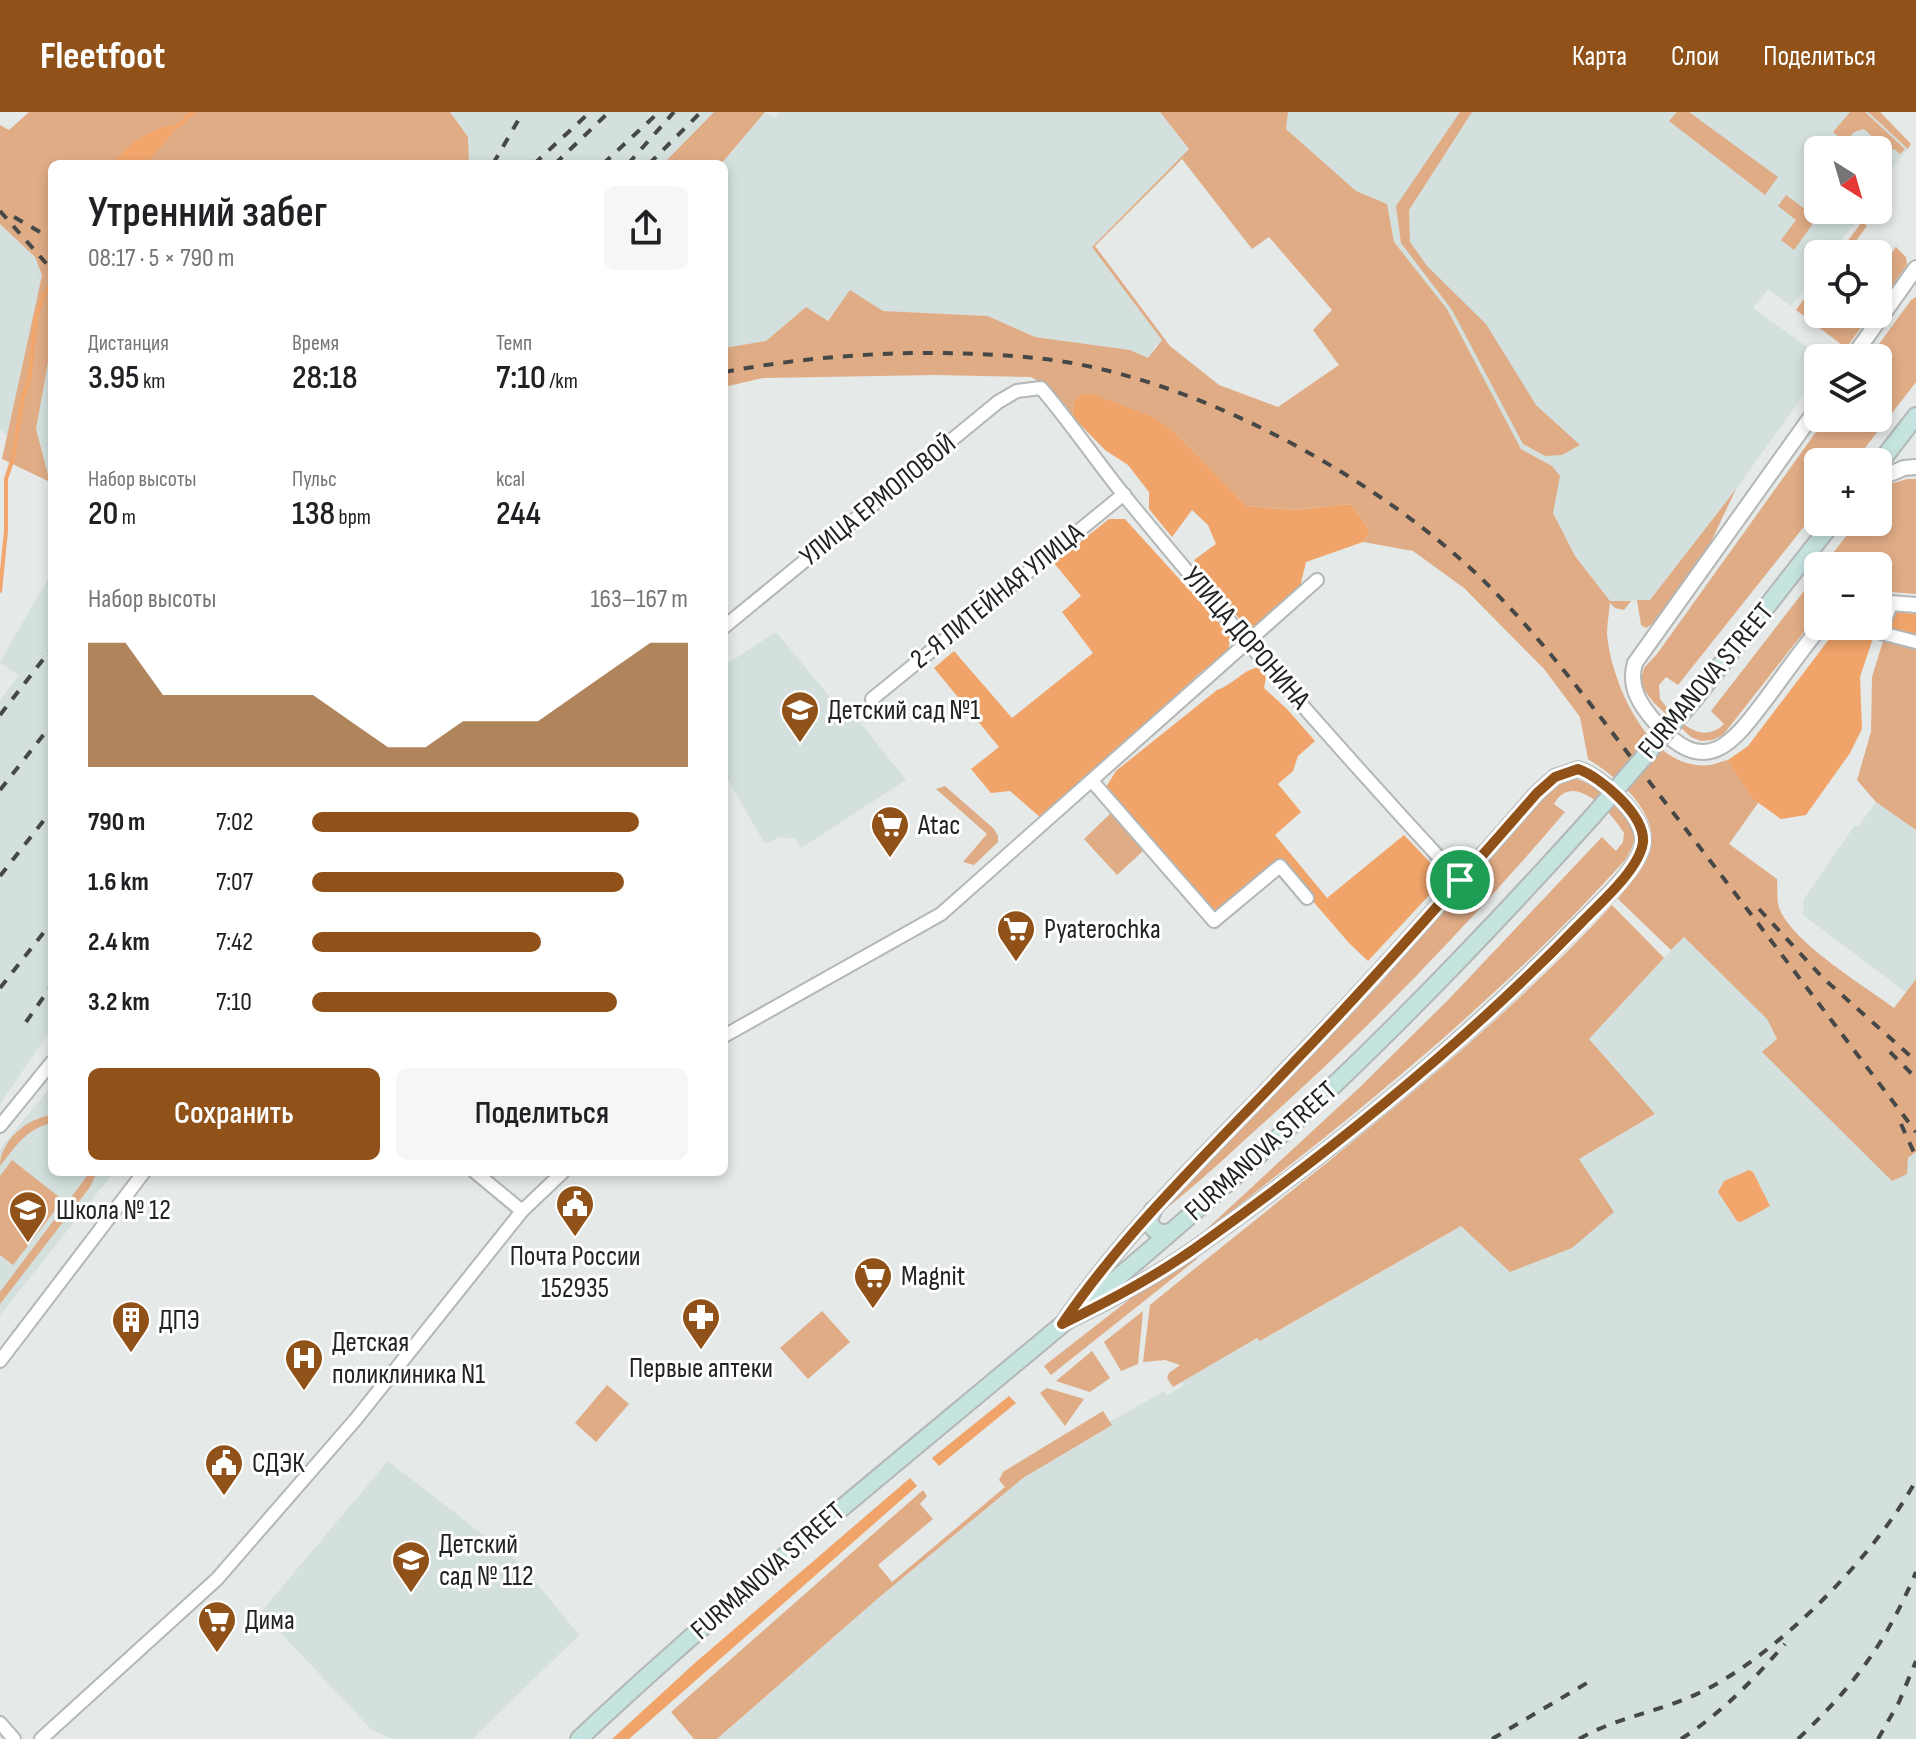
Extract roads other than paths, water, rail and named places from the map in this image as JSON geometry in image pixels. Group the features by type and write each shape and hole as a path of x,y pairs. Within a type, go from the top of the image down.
{"main road":[{"path":"1891,448 1916,416"},
{"name":"FURMANOVA STREET","path":"579,1739 635,1686 839,1509 1170,1233 1255,1158 1398,1023 1502,917 1592,817 1695,698 1822,536"},
{"path":"1153,1210 1149,1220 1153,1229 1170,1233"}],"street":[{"path":"1862,344 1916,268"},
{"name":"УЛИЦА ДОРОНИНА","path":"1041,388 1124,494 1248,642 1460,880"},
{"name":"УЛИЦА ЕРМОЛОВОЙ","path":"728,624 998,402 1017,391 1041,388"},
{"path":"1804,427 1635,663 1633,688 1649,716 1679,745 1706,752 1722,748 1742,731 1810,640"},
{"path":"1892,473 1916,467"},
{"name":"2-Я ЛИТЕЙНАЯ УЛИЦА","path":"872,699 1124,494"},
{"path":"728,1034 941,914 1317,580"},
{"path":"1892,603 1916,605"},
{"path":"1892,636 1916,642"},
{"path":"1578,769 1590,773 1604,784 1636,819 1643,841 1640,853 1608,895 1512,992 1417,1077 1348,1133 1185,1254 1113,1300 1062,1324 1088,1287 1153,1210 1374,978 1537,793 1555,777 1578,769"},
{"path":"1092,781 1214,921 1280,866 1307,898"},
{"path":"0,1126 48,1067"},
{"path":"0,1361 141,1176"},
{"path":"480,1176 522,1211"},
{"path":"41,1739 217,1579 356,1419 522,1211 559,1176"},
{"path":"1170,1233 1167,1242 1171,1251 1185,1254"},
{"path":"0,1723 14,1739"}],"waterway":[{"path":"177,127 193,112"},
{"path":"0,591 6,531 6,479 13,458 23,396 29,381 36,316 48,289"}],"railway":[{"path":"495,160 523,112"},
{"path":"538,160 590,112"},
{"path":"559,160 609,112"},
{"path":"607,160 659,112"},
{"path":"632,160 674,112"},
{"path":"653,160 701,112"},
{"path":"0,211 48,265"},
{"path":"14,217 48,237"},
{"path":"728,371 801,360 880,354 958,353 1036,358 1095,368 1156,385 1278,436 1337,469 1443,544 1487,584 1534,635 1599,715 1916,1132"},
{"path":"0,715 48,653"},
{"path":"0,790 48,729"},
{"path":"0,876 48,815"},
{"path":"1759,909 1823,978 1916,1061"},
{"path":"0,988 48,927"},
{"path":"26,1022 48,991"},
{"path":"1890,1052 1916,1078"},
{"path":"1901,1124 1916,1157"},
{"path":"1579,1739 1699,1693 1760,1655 1822,1601 1851,1570 1899,1509 1916,1480"},
{"path":"1798,1739 1836,1701 1867,1662 1893,1621 1916,1572"},
{"path":"1681,1739 1736,1695 1785,1644"},
{"path":"1878,1739 1899,1702 1916,1661"},
{"path":"1492,1739 1592,1680"}],"place":[{"name":"Детский сад №1","path":"800,744"},
{"name":"Atac","path":"890,859"},
{"name":"Pyaterochka","path":"1016,963"},
{"name":"Почта России 152935","path":"575,1238"},
{"name":"Школа № 12","path":"28,1244"},
{"name":"Magnit","path":"873,1310"},
{"name":"Первые аптеки","path":"701,1351"},
{"name":"ДПЭ","path":"131,1354"},
{"name":"Детская поликлиника N1","path":"304,1392"},
{"name":"СДЭК","path":"224,1497"},
{"name":"Детский сад № 112","path":"411,1594"},
{"name":"Дима","path":"217,1654"}]}
